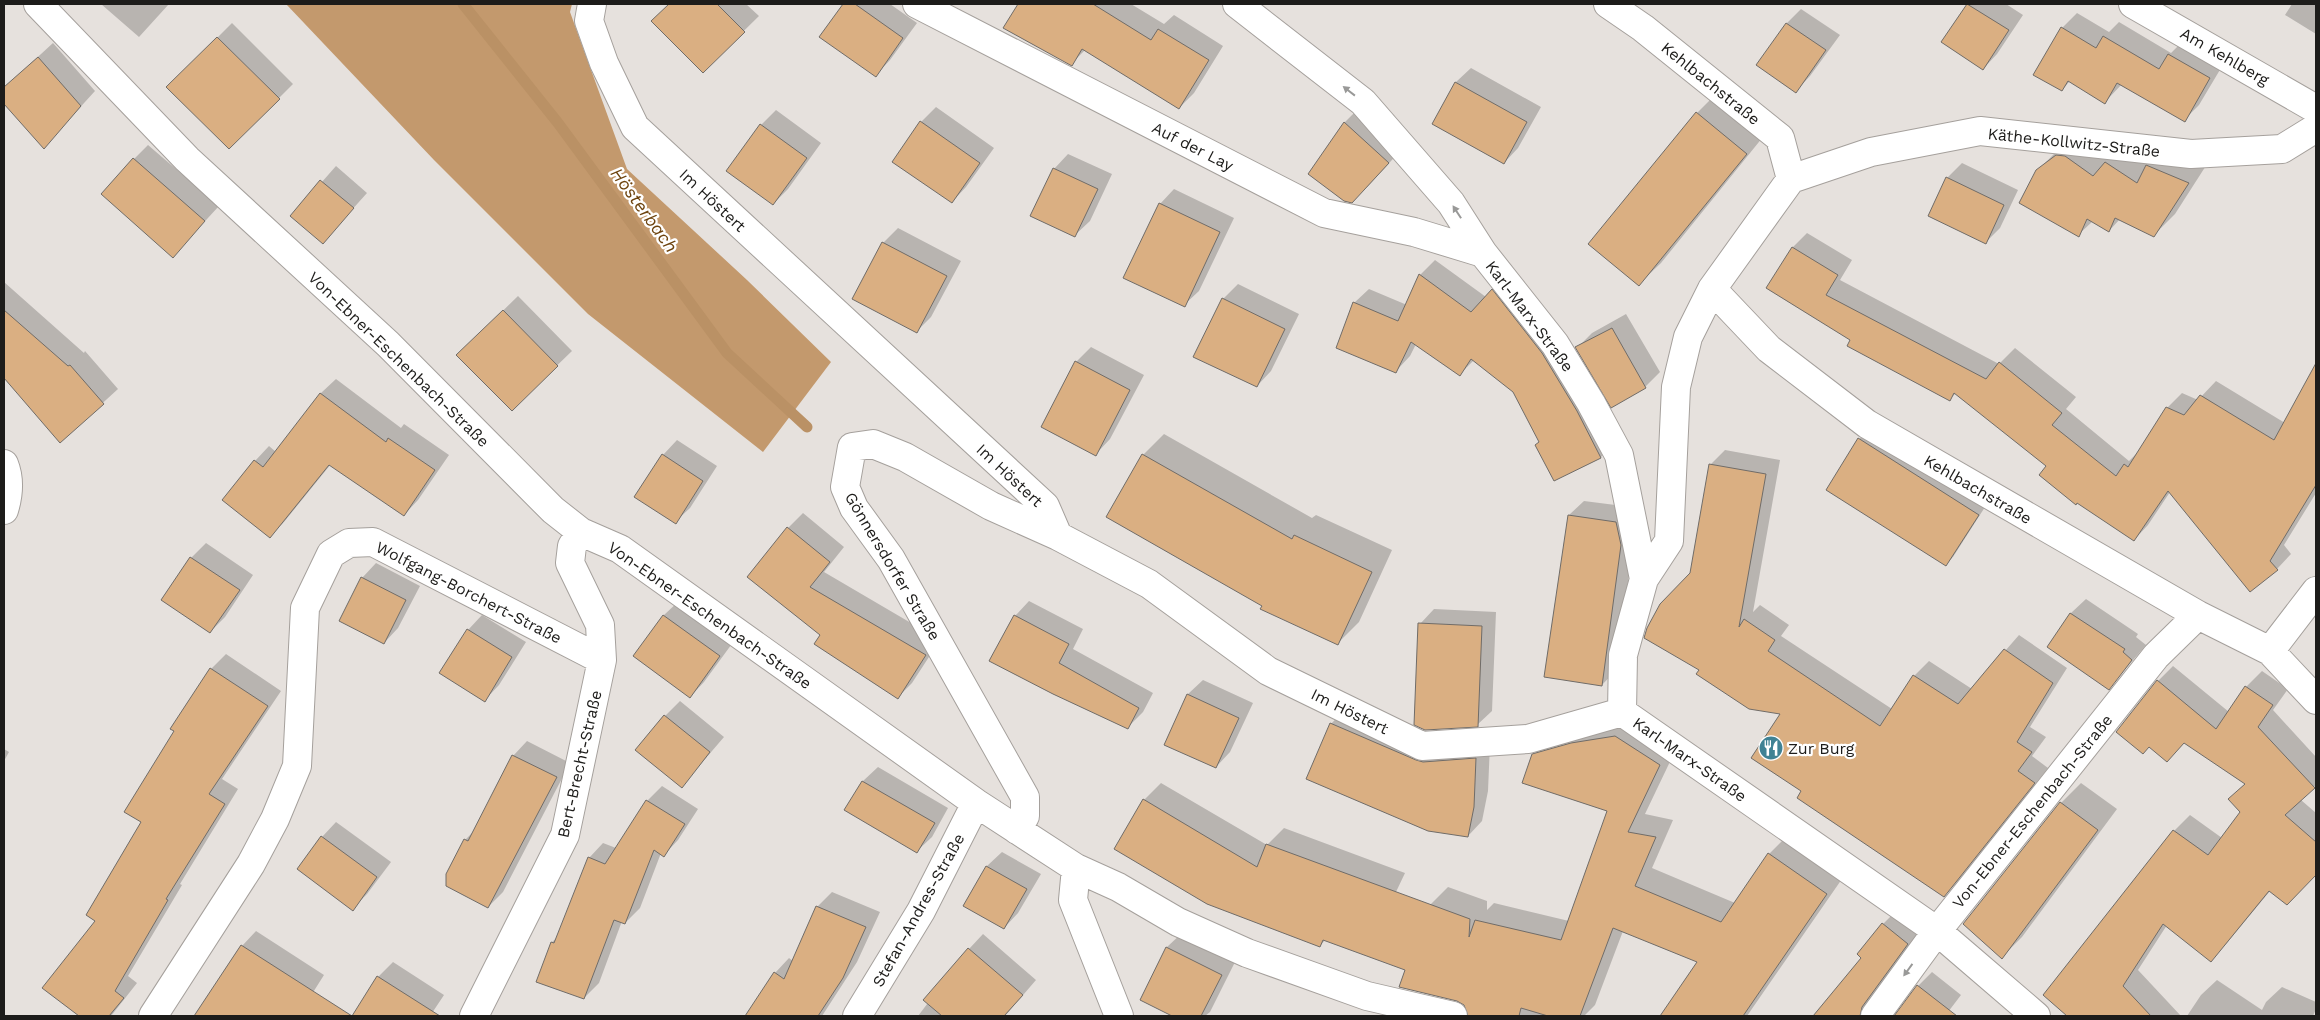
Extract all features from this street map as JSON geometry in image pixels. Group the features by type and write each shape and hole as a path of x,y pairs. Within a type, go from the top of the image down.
{"street":[{"name":"Von-Ebner-Eschenbach-Straße","path":"38,4 187,159 388,344 553,510 582,532 620,549 976,802 1076,868 1118,888 1178,922 1362,1006 1453,1016"},
{"name":"Im Höstert","path":"592,4 589,21 604,63 635,127 1044,506 1058,536 1149,584 1268,671 1422,746 1528,740 1622,712"},
{"name":"Auf der Lay","path":"917,4 1324,213 1414,232 1483,253"},
{"name":"Karl-Marx-Straße","path":"1237,4 1362,102 1451,203 1483,253 1555,344 1591,403 1618,455 1644,579 1623,654 1622,712 1937,931 2036,1016"},
{"name":"Kehlbachstraße","path":"1608,4 1643,28 1780,138 1792,179"},
{"name":"Am Kehlberg","path":"2133,4 2316,109"},
{"name":"Käthe-Kollwitz-Straße","path":"1792,179 1871,152 1980,131 2191,154 2282,149 2316,128"},
{"path":"1644,579 1669,541 1676,387 1688,337 1712,289 1792,179"},
{"name":"Kehlbachstraße","path":"1712,289 1769,349 1867,424 2198,615 2270,651"},
{"name":"Gönnersdorfer Straße","path":"1017,830 1025,816 1025,797 891,559 854,508 845,487 852,447 873,444 905,457 991,506 1058,536"},
{"path":"4,464 7,472 8,496 4,510"},
{"name":"Bert-Brecht-Straße","path":"474,1016 565,835 602,660 600,625 570,563 572,546 582,532"},
{"name":"Wolfgang-Borchert-Straße","path":"153,1016 251,864 275,819 297,766 305,608 331,554 349,543 373,542 602,660"},
{"path":"2316,591 2270,651 2316,700"},
{"name":"Von-Ebner-Eschenbach-Straße","path":"1875,1016 1937,931 2156,656 2198,615"},
{"name":"Stefan-Andres-Straße","path":"857,1016 921,911 976,802"},
{"path":"1076,868 1073,900 1119,1016"}],"shaded area":[{"path":"286,4 572,4 570,12 627,169 747,280 831,362 763,452 588,314 434,160"}],"building":[{"path":"669,4 717,4 745,32 703,73 651,21"},
{"path":"843,4 855,4 903,38 876,77 819,37"},
{"path":"1018,4 1093,4 1151,40 1158,29 1209,60 1179,109 1082,49 1072,66 1003,28"},
{"path":"1967,4 2009,30 1983,70 1941,42"},
{"path":"1786,23 1826,50 1796,93 1756,65"},
{"path":"2061,27 2096,48 2103,36 2159,69 2168,54 2210,78 2185,122 2117,83 2105,104 2068,81 2062,91 2033,75"},
{"path":"217,37 280,99 229,149 166,87"},
{"path":"38,57 81,106 44,149 4,104 4,87"},
{"path":"1455,82 1527,122 1504,164 1432,124"},
{"path":"1696,112 1747,154 1639,286 1588,244"},
{"path":"920,121 980,163 952,203 892,162"},
{"path":"1344,122 1389,163 1352,203 1344,201 1308,174"},
{"path":"760,124 807,158 773,205 726,171"},
{"path":"2056,155 2065,156 2093,176 2105,162 2137,183 2146,165 2189,183 2154,237 2115,218 2109,232 2087,219 2079,237 2019,203 2036,170"},
{"path":"133,158 205,221 173,258 101,194"},
{"path":"1053,168 1098,189 1075,237 1030,216"},
{"path":"1946,177 2004,205 1986,244 1928,216"},
{"path":"320,180 354,208 323,244 290,216"},
{"path":"1159,203 1220,232 1185,307 1123,278"},
{"path":"882,242 947,276 917,333 852,299"},
{"path":"1792,247 1838,275 1826,295 1986,379 1999,362 2062,413 2052,425 2116,476 2124,464 2128,467 2166,407 2184,415 2200,395 2274,440 2316,363 2316,485 2270,561 2278,570 2250,592 2168,491 2134,541 2077,503 2076,505 2039,475 2046,466 1954,393 1950,401 1847,346 1850,340 1766,288"},
{"path":"1419,274 1471,312 1492,289 1542,353 1577,411 1601,458 1554,481 1535,445 1539,442 1513,392 1471,359 1460,376 1411,342 1396,373 1336,348 1353,302 1398,321"},
{"path":"1222,298 1285,329 1257,387 1193,357"},
{"path":"4,310 68,366 70,365 104,404 60,443 4,378"},
{"path":"503,310 558,366 512,411 456,355"},
{"path":"1612,328 1646,388 1611,408 1575,347"},
{"path":"1075,361 1130,390 1096,456 1041,427"},
{"path":"320,393 386,442 388,438 435,470 404,516 329,465 270,538 222,500 254,460 263,467"},
{"path":"1858,438 1979,515 1946,566 1826,490"},
{"path":"662,454 703,481 676,524 634,497"},
{"path":"1142,454 1292,539 1294,535 1372,572 1338,645 1260,609 1262,606 1106,517"},
{"path":"1709,464 1766,474 1739,627 1744,619 1775,640 1768,651 1880,726 1913,675 1958,704 2004,649 2053,683 2017,742 2032,752 2018,771 2035,783 1944,897 1797,798 1801,791 1751,758 1780,714 1749,709 1696,674 1699,670 1644,638 1647,628 1660,604 1690,573"},
{"path":"1568,515 1616,522 1621,545 1602,686 1544,677"},
{"path":"787,527 830,562 810,587 926,655 898,699 814,644 820,635 747,577"},
{"path":"190,557 240,590 210,633 161,600"},
{"path":"361,577 406,600 384,644 339,621"},
{"path":"2070,613 2125,649 2123,652 2132,660 2109,690 2047,647"},
{"path":"663,615 720,656 690,698 633,656"},
{"path":"1014,615 1069,644 1059,663 1139,708 1128,729 1053,694 989,661"},
{"path":"1418,623 1482,626 1478,727 1425,730 1414,725"},
{"path":"467,629 512,657 485,702 439,673"},
{"path":"210,668 268,706 209,794 225,804 166,899 168,900 115,991 124,998 109,1016 79,1016 42,988 95,921 86,915 141,822 124,812 174,731 170,729"},
{"path":"2157,680 2216,729 2245,686 2273,705 2258,727 2315,788 2285,815 2316,842 2316,875 2287,905 2269,891 2211,962 2163,924 2123,986 2151,1016 2067,1016 2043,995 2173,830 2208,855 2240,812 2228,799 2245,784 2184,743 2167,762 2149,747 2143,754 2116,732"},
{"path":"1187,694 1239,718 1216,768 1164,745"},
{"path":"664,715 710,752 682,788 635,750"},
{"path":"1330,723 1423,762 1476,758 1474,807 1468,837 1428,831 1306,779"},
{"path":"1615,736 1660,765 1628,832 1656,837 1635,886 1721,922 1768,853 1827,894 1743,1016 1660,1016 1697,962 1613,928 1580,1016 1548,1016 1521,1008 1519,1016 1468,1016 1464,1005 1457,1001 1399,987 1405,970 1323,940 1320,947 1207,904 1114,849 1143,799 1257,867 1266,844 1470,919 1469,937 1475,920 1561,940 1607,811 1522,783 1532,754 1571,743"},
{"path":"512,755 557,777 488,908 446,886 446,874 464,839 468,841"},
{"path":"862,781 935,823 917,853 844,810"},
{"path":"646,800 685,824 664,857 654,850 625,924 614,920 584,999 536,982 551,942 554,943 588,857 605,864"},
{"path":"2060,802 2098,830 2002,959 1963,924"},
{"path":"321,836 377,877 353,911 297,869"},
{"path":"986,866 1027,889 1004,929 963,906"},
{"path":"816,906 866,927 843,978 818,1016 745,1016 774,972 784,979"},
{"path":"1882,923 1908,944 1862,1007 1860,1016 1813,1016 1861,958 1857,954"},
{"path":"241,945 352,1016 194,1016"},
{"path":"1166,947 1222,975 1201,1016 1172,1016 1140,1000"},
{"path":"968,948 1023,995 1004,1016 942,1016 923,1000"},
{"path":"377,976 440,1016 352,1016"},
{"path":"1917,985 1957,1016 1894,1016"}],"waterway":[{"name":"Hösterbach","path":"463,4 558,123 727,353 807,427"}],"place":[{"name":"Zur Burg","path":"1771,748"}]}
